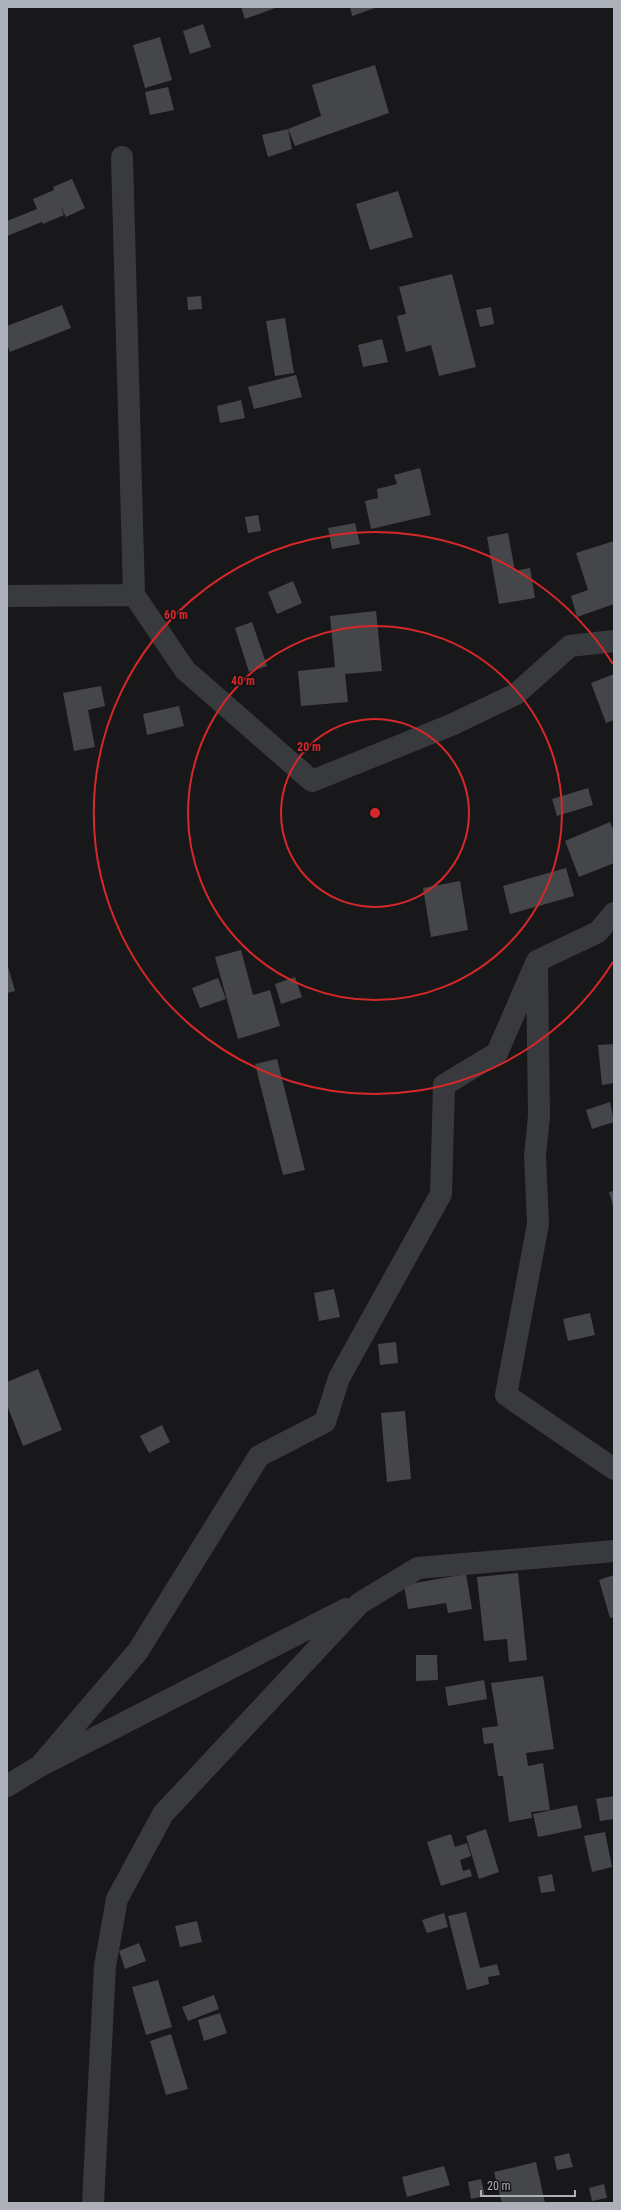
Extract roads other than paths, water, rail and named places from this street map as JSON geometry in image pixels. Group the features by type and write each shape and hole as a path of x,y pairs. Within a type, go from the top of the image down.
{"street":[{"path":"122,157 134,595 185,670 312,781 451,725 516,694 570,646 614,641"},
{"path":"7,596 134,595"},
{"path":"40,1766 138,1651 259,1456 325,1422 339,1378 441,1194 444,1085 497,1053 537,961 598,932 614,913"},
{"path":"537,961 539,1116 535,1156 538,1224 506,1395 614,1469"},
{"path":"7,1786 40,1766 360,1602 418,1568 614,1551"},
{"path":"93,2203 105,1966 117,1899 163,1814 360,1602"}]}
